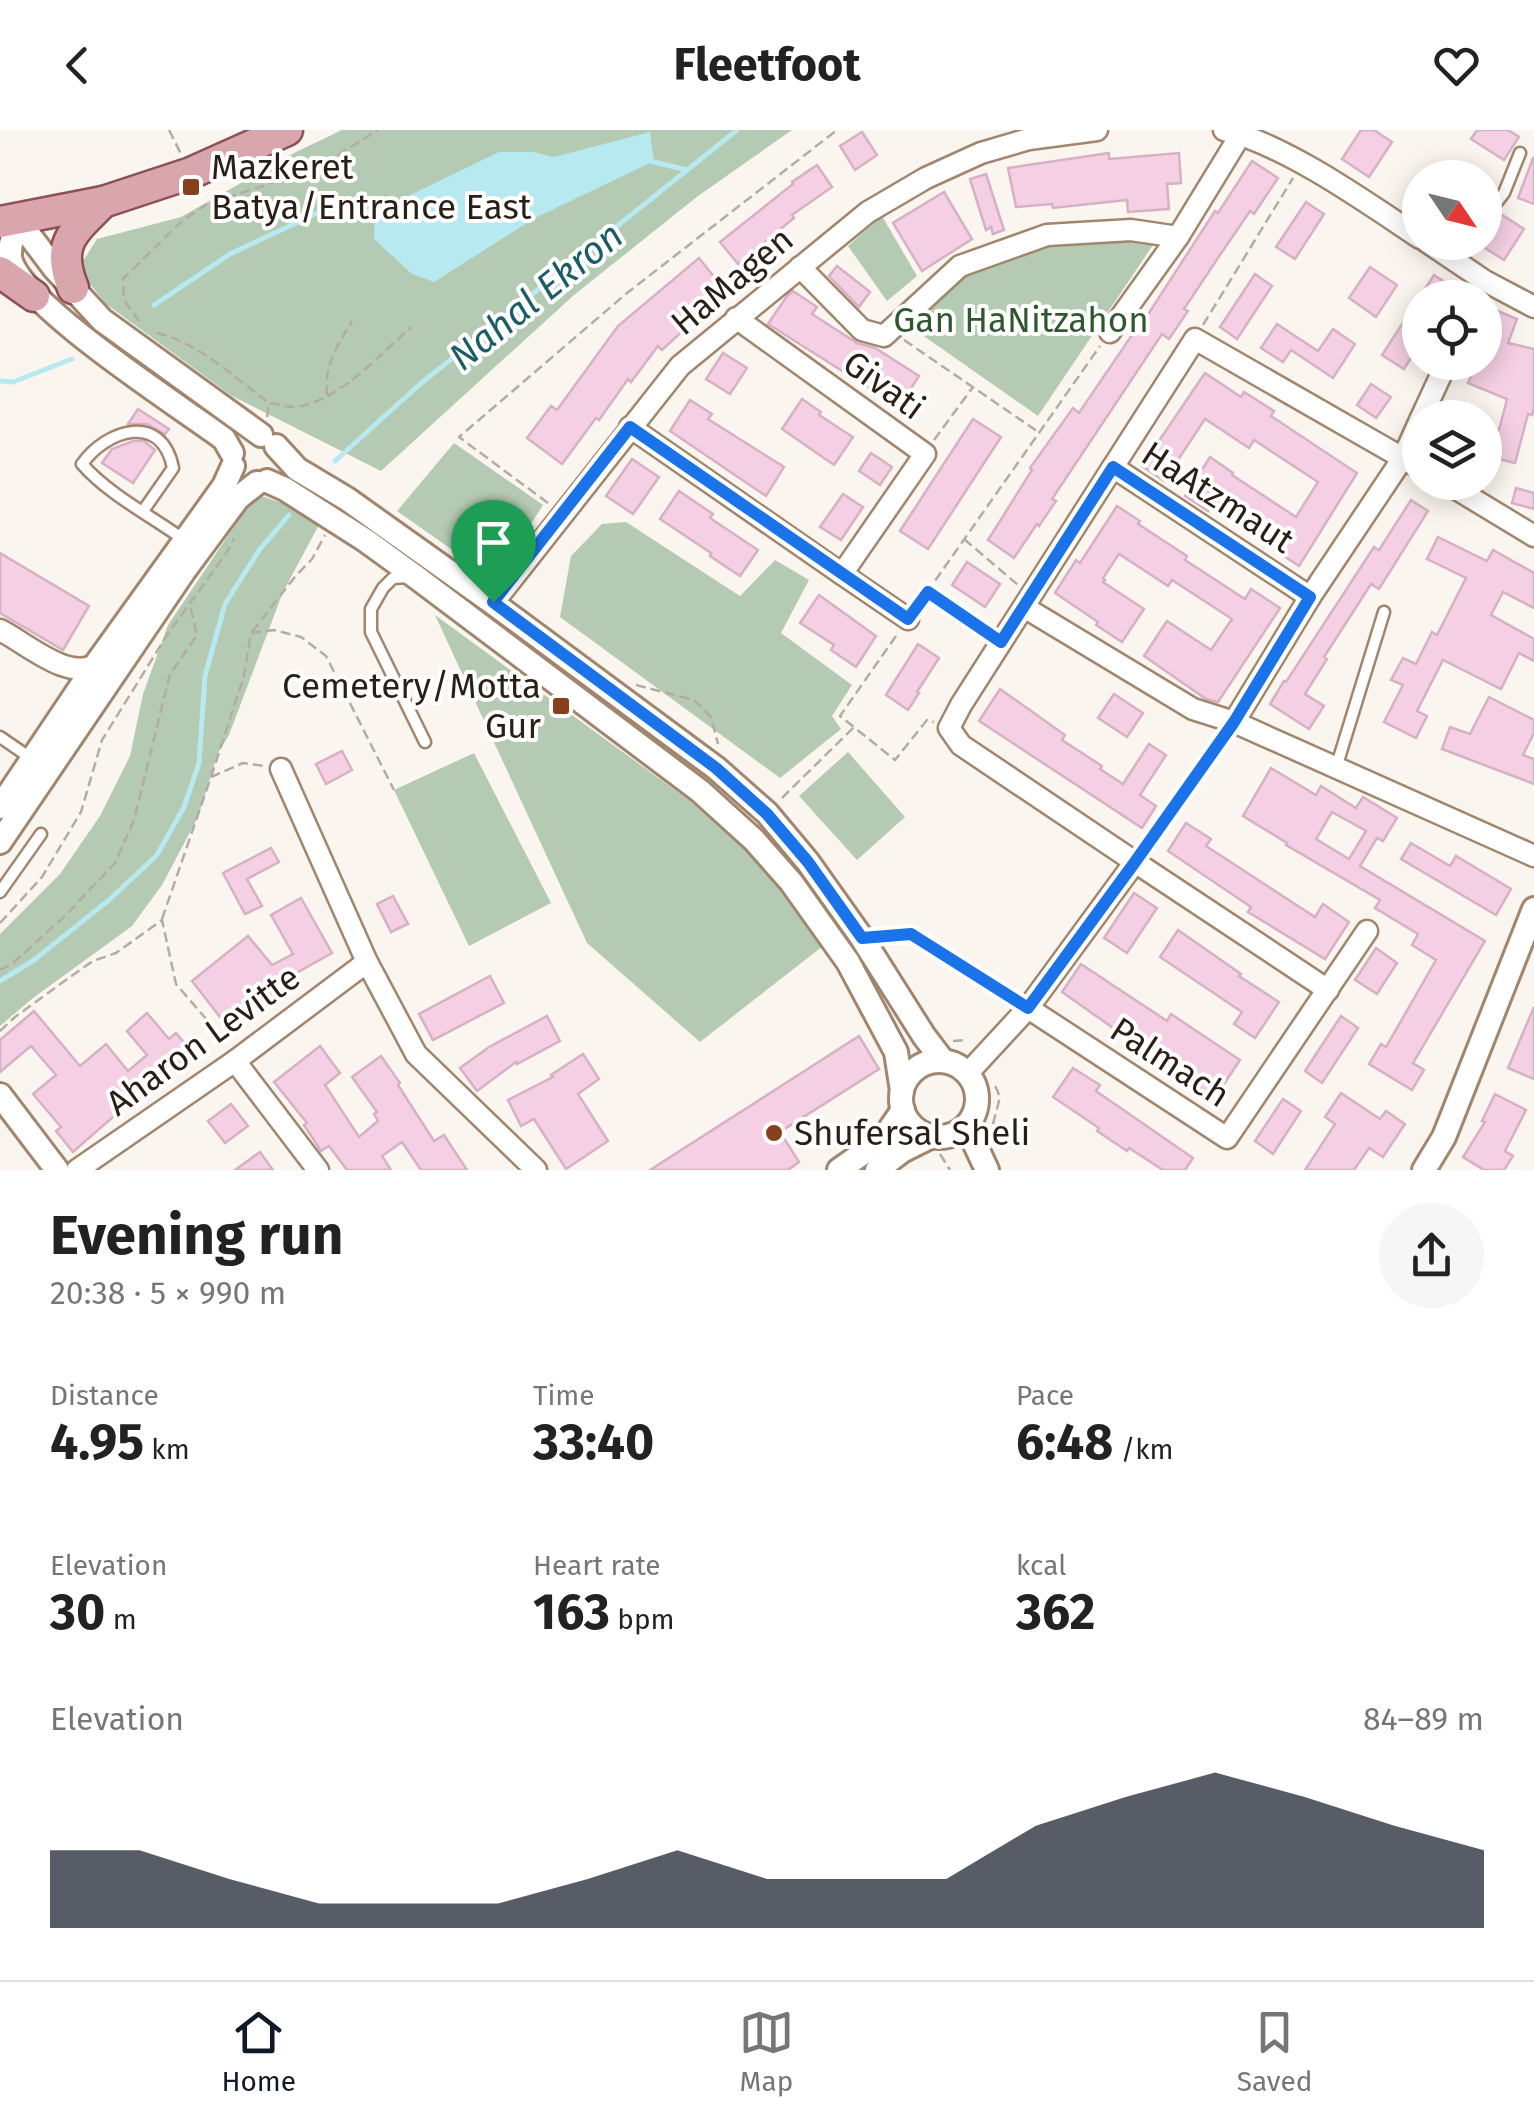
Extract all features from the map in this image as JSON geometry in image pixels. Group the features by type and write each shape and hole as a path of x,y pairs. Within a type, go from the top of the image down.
{"main road":[{"path":"8,220 103,202 191,173 287,130"},
{"path":"73,288 65,267 66,252 74,232 103,202"},
{"path":"0,272 34,296"}],"street":[{"name":"HaMagen","path":"493,602 680,366 868,212 926,178 981,153 1028,139 1098,130"},
{"path":"1110,332 1178,237 1232,132 1301,163 1402,227"},
{"path":"8,220 102,320 267,439 297,469 347,499 493,602 716,768 767,814 808,862 943,1060"},
{"path":"8,220 10,257 16,273 34,296 80,335 224,439 240,478 285,489 365,540 700,791 754,840 791,882 848,962 896,1052 902,1100 914,1127 961,1149 972,1170"},
{"path":"800,266 862,330 884,336 960,266 1047,236 1131,230 1178,237"},
{"path":"1502,295 1534,305"},
{"name":"Givati","path":"736,318 925,454 842,574"},
{"path":"1113,467 1195,339 1402,458"},
{"path":"630,427 908,619"},
{"path":"0,806 224,486 234,447 244,438 267,439 280,453 278,469 238,498 0,842"},
{"name":"HaAtzmaut","path":"949,728 1113,467 1310,597"},
{"path":"1234,722 1310,597 1402,475"},
{"path":"1474,500 1534,536"},
{"path":"1027,602 1194,709 1234,722 1534,856"},
{"path":"0,630 75,670 86,671 96,664"},
{"path":"52,661 65,673 70,703"},
{"path":"949,728 961,745 1328,990"},
{"path":"281,769 367,962 416,1054 525,1167"},
{"path":"968,1073 1028,1008 1135,862"},
{"path":"1424,1170 1444,1137 1534,908"},
{"name":"Palmach","path":"1028,1008 1227,1138 1367,931"},
{"name":"Aharon Levitte","path":"77,1170 235,1061 367,962"},
{"path":"235,1061 318,1170"},
{"path":"839,1170 882,1139 910,1074 925,1063 952,1062 968,1073 978,1095 976,1111 982,1122"},
{"path":"0,1095 58,1170"},
{"path":"877,1170 902,1151 982,1122"},
{"path":"982,1122 973,1140 987,1170"}],"lane":[{"path":"1502,196 1520,153"},
{"path":"142,511 172,468 164,444 153,435 135,430 118,434 82,464 101,482 142,511 184,540"},
{"path":"365,540 382,576 371,609 371,632 425,742"},
{"path":"382,576 416,577"},
{"path":"1336,768 1384,612"},
{"path":"0,737 32,759"},
{"path":"2,884 41,834"},
{"path":"862,938 911,934 1028,1008"}],"path":[{"path":"378,130 330,160 208,203 180,223 123,279 124,300 146,331 170,336 207,357 269,403 295,407 344,387 411,327"},
{"path":"562,513 459,437 626,293 837,130"},
{"path":"1195,339 1301,163"},
{"path":"327,396 325,376 352,321"},
{"path":"890,330 1040,433"},
{"path":"949,728 928,720 894,760 840,716 1110,332"},
{"path":"925,454 973,387"},
{"path":"267,439 269,403"},
{"path":"225,1041 176,984 162,920 244,676 252,634 312,559 326,526"},
{"path":"0,923 42,877 81,812 102,740 238,531"},
{"path":"964,539 1027,602"},
{"path":"0,970 12,964 67,914 115,862 134,820 170,674 196,635 184,571"},
{"path":"928,592 1001,642"},
{"path":"252,634 274,630 300,637 326,656 394,790"},
{"path":"1135,862 1234,722"},
{"path":"767,814 854,727"},
{"path":"210,777 243,763 281,769"},
{"path":"0,1031 70,977 116,953 162,920"},
{"path":"982,1122 1000,1096 994,1083"}],"green space":[{"path":"342,130 792,130 698,196 574,295 381,471 232,396 106,304 78,269 97,239 181,217"},
{"path":"882,216 917,276 887,301 848,246"},
{"name":"Gan HaNitzahon","path":"1049,238 1157,239 1038,416 908,325 960,272"},
{"path":"454,443 543,505 495,580 397,511"},
{"path":"256,494 321,521 283,592 229,735 218,753 198,817 162,885 132,926 0,1026 0,934 60,874 100,816 130,756 143,694 168,625"},
{"path":"626,522 740,596 775,560 809,580 781,633 852,685 832,716 841,729 780,778 560,617 571,556 602,524"},
{"path":"435,615 746,842 823,946 700,1042 587,943"},
{"path":"848,752 905,817 857,860 799,796"},
{"path":"474,753 551,903 469,946 394,790"}],"water":[{"path":"650,132 654,161 535,218 434,282 412,274 374,239 375,212 499,152 533,152 554,157"}],"building":[{"path":"1361,130 1374,130 1392,142 1369,177 1342,159"},
{"path":"1477,130 1508,130 1519,137 1504,160 1471,139"},
{"path":"862,132 877,155 855,170 840,146"},
{"path":"1109,153 1109,159 1179,153 1181,183 1167,184 1169,209 1128,212 1127,200 1053,208 1052,204 1016,207 1008,168"},
{"path":"1534,158 1534,204 1518,198"},
{"path":"1252,161 1278,178 1222,252 1169,339 1162,334 1052,499 1056,501 1014,558 988,540 1030,468 1073,408 1079,413"},
{"path":"817,165 832,187 792,215 794,218 738,264 720,242"},
{"path":"986,174 1004,230 993,234 991,227 986,230 970,179"},
{"path":"944,192 972,239 922,271 893,223"},
{"path":"1306,202 1324,214 1295,259 1276,247"},
{"path":"1502,215 1524,229 1502,259"},
{"path":"699,258 723,288 680,321 686,328 662,350 658,346 562,464 527,438 551,406 557,410 618,326"},
{"path":"837,266 870,292 859,307 829,276"},
{"path":"1370,267 1397,285 1376,317 1349,298"},
{"path":"1255,274 1272,286 1237,339 1220,327"},
{"path":"793,291 817,307 812,314 919,376 899,407 768,324"},
{"path":"1502,313 1517,319 1508,343 1534,349 1534,407 1532,415 1528,414 1515,463 1502,460 1502,418 1507,399 1468,383 1502,380"},
{"path":"1277,324 1318,351 1333,329 1355,344 1333,378 1291,350 1283,362 1261,348"},
{"path":"1402,324 1402,368 1382,355"},
{"path":"723,353 747,368 730,394 706,379"},
{"path":"1205,373 1241,397 1244,392 1274,411 1271,416 1357,473 1299,566 1212,506 1208,511 1185,496 1210,457 1296,517 1318,482 1254,440 1249,448 1205,419 1164,481 1142,466"},
{"path":"1371,384 1391,397 1376,418 1357,405"},
{"path":"802,399 853,437 834,465 782,429"},
{"path":"690,400 712,414 708,419 784,467 766,496 670,431"},
{"path":"138,409 169,429 165,434 147,424 128,424"},
{"path":"973,419 1001,437 928,549 900,531"},
{"path":"144,441 155,450 133,483 102,463 112,449"},
{"path":"871,453 892,467 880,485 859,471"},
{"path":"632,459 659,477 633,514 606,496"},
{"path":"1516,488 1534,493 1534,509 1512,503"},
{"path":"679,491 713,514 710,518 758,550 740,576 660,519"},
{"path":"843,494 863,507 841,540 820,527"},
{"path":"1411,500 1428,511 1379,589 1371,584 1324,657 1327,659 1305,694 1324,706 1309,729 1270,704 1374,547 1379,550"},
{"path":"1117,506 1187,556 1185,560 1245,599 1251,589 1280,608 1218,702 1206,699 1144,656 1167,621 1211,650 1232,619 1172,580 1168,586 1119,554 1103,582 1144,609 1122,642 1055,593"},
{"path":"1438,537 1487,561 1493,550 1534,573 1534,608 1503,592 1491,615 1534,639 1534,661 1519,653 1501,689 1443,660 1417,711 1427,716 1416,738 1384,722 1403,685 1391,680 1403,658 1416,664 1432,632 1437,635 1466,578 1427,559"},
{"path":"0,553 89,606 63,650 0,613"},
{"path":"967,562 1000,584 985,607 952,585"},
{"path":"819,595 876,636 856,667 831,650 834,645 800,623"},
{"path":"918,644 939,658 908,710 886,695"},
{"path":"1000,689 1065,735 1062,740 1123,784 1149,744 1166,755 1140,795 1156,806 1142,828 979,721"},
{"path":"1114,694 1143,713 1127,737 1098,718"},
{"path":"1489,697 1534,720 1534,733 1523,755 1534,759 1534,784 1442,749 1450,727 1470,734"},
{"path":"342,751 352,770 326,784 316,764"},
{"path":"1271,768 1316,795 1321,786 1356,808 1363,797 1397,818 1383,841 1377,838 1360,866 1485,941 1413,1063 1424,1070 1412,1090 1369,1064 1381,1044 1386,1047 1436,960 1412,945 1418,934 1375,908 1380,900 1243,816","holes":["1332,812 1366,831 1349,859 1316,839"]},
{"path":"1186,823 1211,839 1206,846 1315,917 1323,904 1349,922 1325,959 1248,912 1251,907 1168,851"},
{"path":"1411,843 1450,866 1456,856 1511,889 1496,915 1401,859"},
{"path":"271,848 279,862 247,879 262,906 245,914 223,873"},
{"path":"1134,893 1157,908 1127,953 1104,938"},
{"path":"393,896 408,924 391,932 377,904"},
{"path":"301,898 332,953 284,980 288,986 263,1005 259,1000 227,1026 192,981 248,936 272,965 293,954 271,915"},
{"path":"1178,930 1279,1002 1255,1038 1234,1024 1242,1012 1160,957"},
{"path":"1376,948 1397,963 1377,994 1355,980"},
{"path":"1081,964 1167,1021 1171,1014 1240,1060 1214,1099 1062,992"},
{"path":"490,976 504,1003 433,1040 419,1014"},
{"path":"1534,1007 1534,1079 1508,1068"},
{"path":"34,1011 80,1066 106,1044 128,1071 147,1055 127,1031 147,1013 169,1039 176,1033 192,1052 73,1152 56,1131 61,1127 33,1094 56,1075 31,1046 0,1072 0,1040"},
{"path":"547,1016 560,1041 516,1062 477,1091 460,1068 489,1047"},
{"path":"1341,1016 1358,1028 1322,1083 1305,1071"},
{"path":"859,1036 879,1069 780,1132 799,1162 788,1170 650,1170"},
{"path":"320,1046 340,1073 325,1085 359,1137 378,1121 374,1114 377,1112 352,1077 381,1056 434,1141 444,1135 467,1170 421,1170 402,1142 382,1156 391,1170 347,1170 329,1146 321,1151 304,1125 307,1123 274,1082"},
{"path":"583,1054 599,1079 578,1094 608,1141 566,1169 534,1119 521,1126 508,1100 553,1077"},
{"path":"1073,1068 1100,1085 1096,1091 1193,1158 1185,1170 1163,1170 1129,1148 1127,1151 1053,1097"},
{"path":"1341,1093 1380,1119 1386,1111 1405,1124 1383,1157 1369,1148 1354,1170 1305,1170 1335,1124 1325,1117"},
{"path":"1495,1094 1526,1110 1505,1151 1513,1156 1504,1170 1484,1170 1463,1157 1485,1122 1482,1121"},
{"path":"1283,1099 1301,1111 1273,1154 1255,1141"},
{"path":"231,1104 248,1126 225,1143 208,1121"},
{"path":"260,1152 273,1170 235,1170"}],"waterway":[{"name":"Nahal Ekron","path":"335,461 419,385 737,130"},
{"path":"650,161 687,170"},
{"path":"154,305 230,254 330,207 380,211"},
{"path":"0,381 13,382 72,359"},
{"name":"Nahal Ekron","path":"0,981 34,960 109,900 157,855 184,807 199,763 205,676 225,604 260,549 289,515"}],"place":[{"name":"Mazkeret Batya/Entrance East","path":"191,187"},
{"name":"Cemetery/Motta Gur","path":"561,706"},
{"name":"Shufersal Sheli","path":"774,1133"}],"route":[{"path":"630,427 908,619 928,592 1001,642 1113,467 1310,597 1234,722 1028,1008 911,934 862,938 808,862 767,814 716,768 493,602 630,427"}]}
